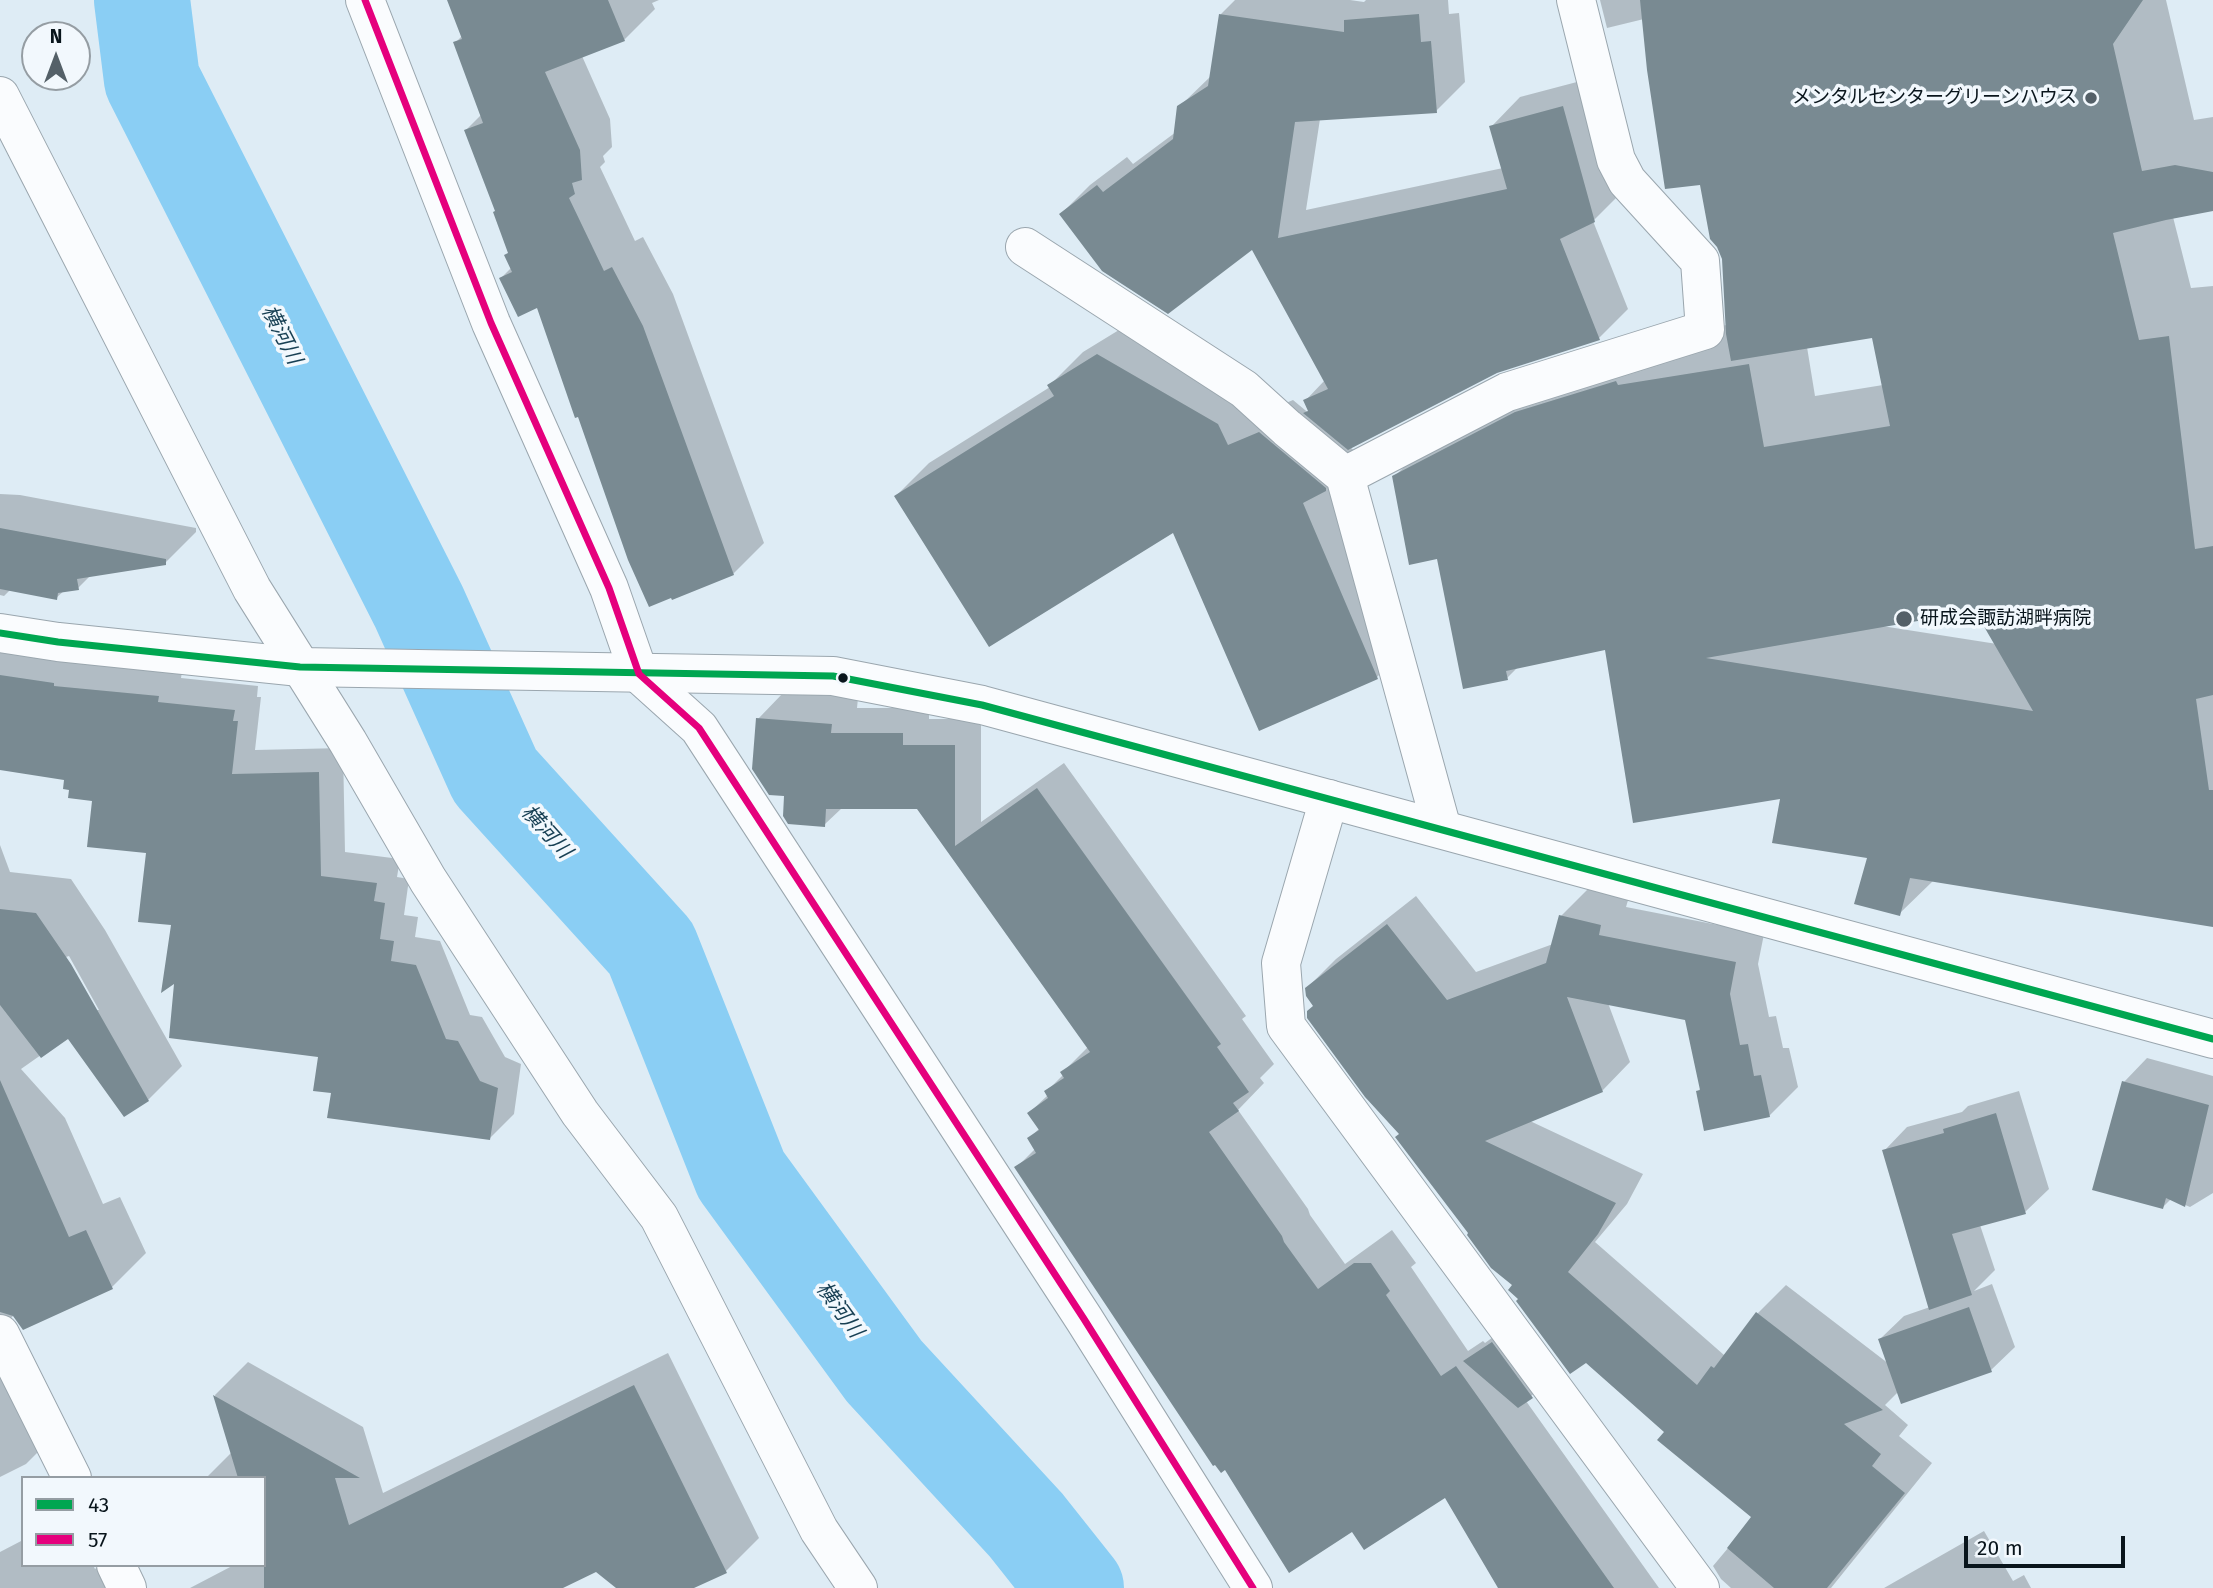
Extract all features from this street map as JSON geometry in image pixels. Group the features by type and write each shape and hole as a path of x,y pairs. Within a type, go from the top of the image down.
{"main road":[{"path":"365,0 491,323 609,588 639,674 699,728 1076,1308 1253,1588"},
{"path":"1345,476 1507,392 1705,330 1700,261 1627,181 1616,160 1576,0"},
{"path":"0,96 233,555 312,668 348,742 428,880 580,1113 660,1217 819,1530 858,1588"},
{"path":"1025,247 1244,389 1345,476 1443,829"},
{"path":"0,633 58,642 312,668 833,676 982,705 2213,1039"},
{"path":"1329,799 1281,963 1286,1026 1700,1588"},
{"path":"0,1334 71,1476"},
{"path":"117,1567 127,1588"}],"building":[{"path":"447,0 608,0 625,41 545,72 580,150 582,180 572,183 575,194 569,198 604,271 612,267 643,326 734,575 649,607 628,560 537,308 518,317 499,278 512,272 504,255 508,253 493,212 495,211 464,130 483,123 453,42 462,39"},
{"name":"研成会諏訪湖畔病院","path":"1640,0 2143,0 2113,44 2142,171 2175,165 2213,172 2213,211 2113,233 2139,340 2169,336 2195,549 2213,546 2213,695 2196,699 2209,790 2213,790 2213,927 1910,878 1900,916 1854,904 1867,858 1772,843 1780,799 1633,823 1605,650 1506,671 1508,680 1463,689 1437,559 1409,565 1392,476 1515,412 1616,381 1618,385 1749,364 1764,447 1890,426 1872,338 1731,361 1726,334 1722,259 1710,239 1700,185 1665,189 1647,70","holes":["1975,611 2033,711 1706,658"]},
{"path":"1219,14 1344,32 1344,20 1419,14 1421,42 1431,41 1437,113 1295,122 1278,238 1507,189 1489,126 1563,106 1595,222 1560,239 1600,340 1497,373 1348,450 1303,413 1308,411 1303,400 1328,389 1252,250 1168,314 1102,271 1059,214 1097,185 1103,192 1173,139 1177,106 1208,86"},
{"path":"1097,354 1218,424 1228,445 1259,432 1326,488 1326,491 1303,503 1378,679 1259,731 1173,533 989,647 894,496 1054,396 1047,385"},
{"path":"0,528 166,559 166,565 77,579 79,590 58,593 57,600 0,589"},
{"path":"0,675 54,683 54,686 159,696 158,702 235,710 233,721 238,721 232,774 319,772 321,876 377,883 374,901 385,903 380,939 394,941 391,961 416,965 446,1039 458,1041 480,1081 498,1088 490,1140 327,1118 331,1093 313,1091 318,1057 169,1038 174,984 161,993 171,925 138,922 146,853 87,847 92,801 68,798 69,790 63,789 64,780 0,770"},
{"path":"756,718 832,724 831,733 903,733 903,745 955,745 955,846 1037,788 1221,1044 1217,1047 1249,1092 1233,1103 1239,1111 1209,1132 1284,1242 1318,1289 1354,1263 1371,1263 1390,1291 1386,1295 1441,1376 1456,1366 1614,1588 1498,1588 1445,1498 1364,1550 1352,1532 1289,1573 1225,1470 1221,1473 1213,1466 1014,1167 1036,1153 1027,1138 1039,1130 1027,1113 1048,1098 1044,1091 1064,1078 1060,1072 1090,1052 917,809 826,809 825,827 788,824 783,816 784,796 769,795 752,769"},
{"path":"0,909 36,913 71,964 149,1101 124,1117 68,1039 41,1058 0,1005"},
{"path":"1559,915 1601,925 1599,935 1736,962 1730,994 1740,1045 1748,1044 1754,1076 1761,1075 1770,1117 1704,1131 1696,1091 1700,1090 1685,1020 1567,997 1603,1092 1485,1141 1616,1203 1598,1234 1568,1272 1697,1385 1711,1366 1714,1368 1756,1312 1883,1410 1844,1424 1881,1454 1872,1466 1905,1493 1827,1588 1774,1588 1727,1548 1751,1517 1657,1440 1664,1432 1586,1363 1570,1374 1516,1301 1518,1299 1508,1290 1512,1285 1491,1268 1468,1233 1395,1137 1399,1134 1365,1097 1307,1018 1307,1011 1313,1006 1306,996 1305,988 1387,924 1447,1000 1546,963"},
{"path":"0,1080 69,1237 86,1230 113,1289 23,1330 13,1316 0,1312"},
{"path":"2122,1081 2209,1105 2185,1207 2166,1198 2163,1209 2092,1190"},
{"path":"1996,1113 2026,1214 1952,1234 1972,1295 1929,1310 1882,1150 1944,1133 1943,1129"},
{"path":"1969,1307 1992,1372 1901,1404 1878,1339"},
{"path":"1492,1342 1533,1398 1518,1408 1463,1361"},
{"path":"634,1385 727,1573 694,1588 616,1588 596,1572 563,1588 264,1588 266,1476 237,1476 213,1395 360,1478 335,1478 349,1525"}],"waterway":[{"name":"横河川","path":"142,0 152,80 419,607 495,776 651,948 741,1175 884,1371 1026,1525 1076,1588"}],"transit line":[{"name":"57","path":"365,0 491,323 609,588 639,674 699,728 1084,1319 1253,1588"},
{"name":"43","path":"0,633 58,642 300,667 833,676 982,705 2213,1039"}],"place":[{"name":"メンタルセンターグリーンハウス","path":"2091,98"},
{"name":"研成会諏訪湖畔病院","path":"1904,619"}]}
